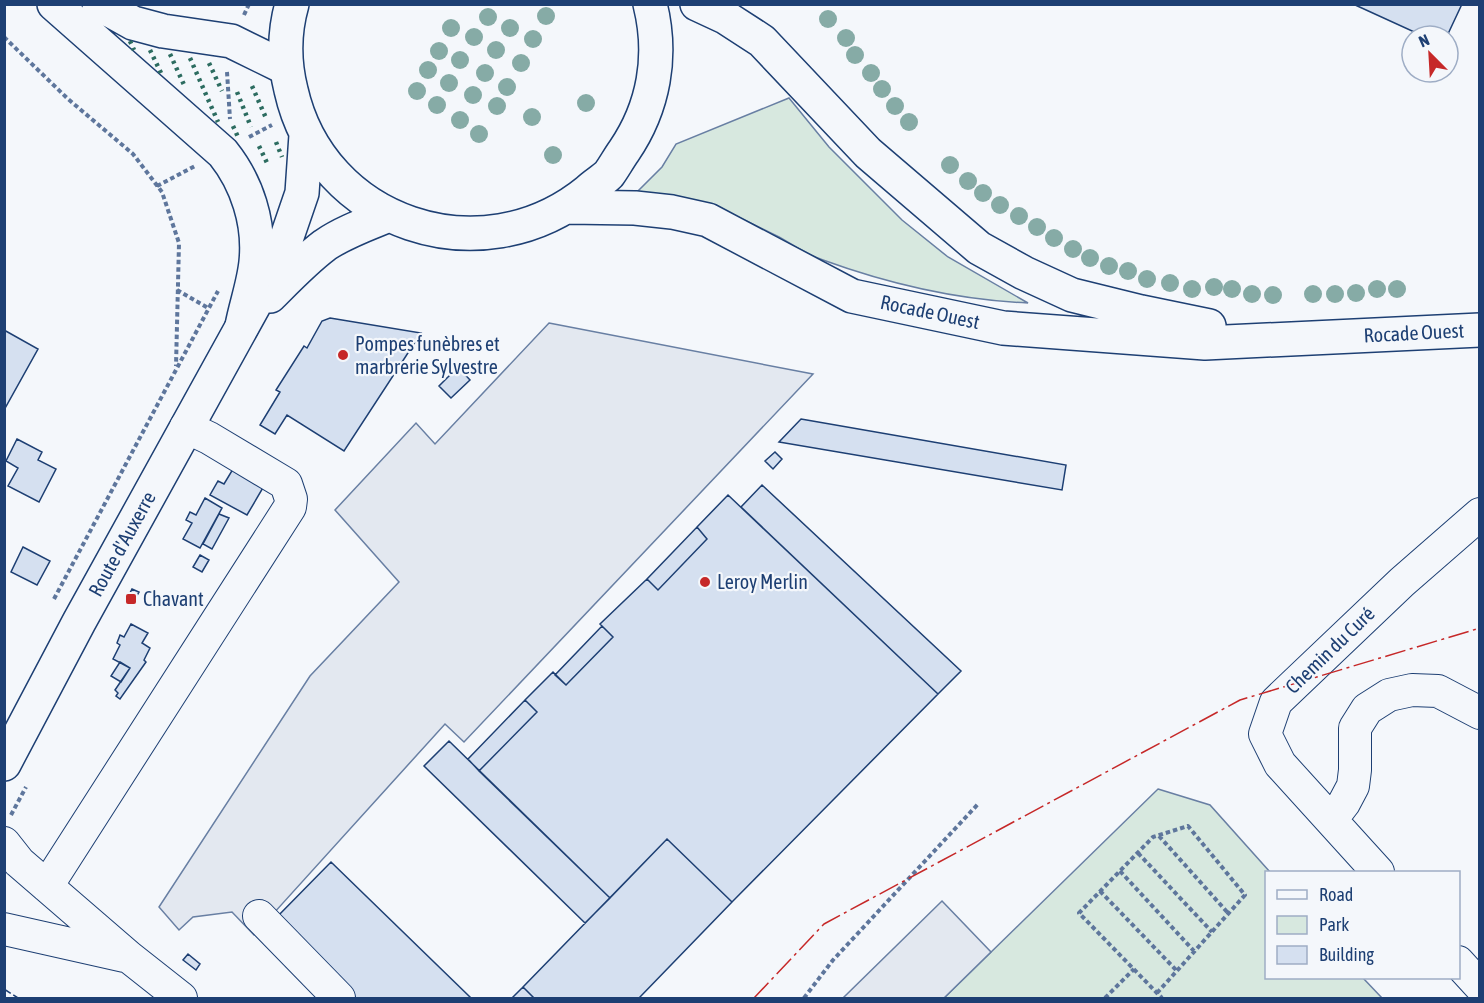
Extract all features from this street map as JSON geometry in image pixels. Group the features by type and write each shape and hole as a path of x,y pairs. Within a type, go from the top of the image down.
{"main road":[{"path":"54,4 223,153 234,166 243,182 252,211 256,239 256,262 242,326"},
{"path":"99,4 133,23 163,31 231,40 286,69"},
{"path":"292,4 287,19 286,69 301,123 328,168 356,195 389,215 424,228 461,234 498,232 534,223 568,207 608,174 638,131 654,82 657,30 650,4"},
{"name":"Rocade Ouest","path":"697,4 724,17 762,41 812,91 868,153 979,248 1024,273 1072,295 1141,312 1211,326 1312,337"},
{"name":"Route d'Auxerre","path":"4,764 84,612 279,260 302,193 301,123"},
{"name":"Rocade Ouest","path":"568,207 635,208 672,212 708,220 852,296 1003,328 1205,343 1479,330"},
{"name":"Route d'Auxerre","path":"242,326 299,267 326,245 346,233 389,215"}],"street":[{"path":"47,886 290,507 291,499 286,484 209,438 186,427"},
{"name":"Chemin du Curé","path":"1376,871 1280,764 1265,734 1276,702 1402,582 1471,521"},
{"path":"1331,820 1353,786 1355,728 1367,709 1389,695 1412,690 1438,691 1479,712"},
{"path":"4,843 18,862 181,999"},
{"path":"259,916 339,999"},
{"path":"4,929 129,957"},
{"path":"1460,964 1479,986"}],"path":[{"path":"4,37 68,99 133,154 162,192 179,243 176,368"},
{"path":"157,186 223,153 301,123"},
{"path":"51,606 223,281"},
{"path":"177,290 208,308"},
{"path":"804,999 833,960 979,803"},
{"path":"1157,993 1245,895 1188,826 1154,837 1079,913 1162,999"},
{"path":"1158,835 1228,913"},
{"path":"1138,853 1212,932"},
{"path":"1120,872 1194,951"},
{"path":"1100,891 1176,971"},
{"path":"1106,999 1134,969"}],"green space":[{"path":"789,98 829,147 902,220 948,257 1028,303 950,294 848,269 806,253 762,228 710,206 674,196 636,193 662,167 676,144"},
{"path":"1158,789 1210,805 1269,871 1265,871 1265,979 1364,979 1382,998 944,998"}],"shaded area":[{"path":"549,323 813,374 464,742 445,724 254,935 232,912 193,917 179,930 159,907 310,676 399,582 335,510 416,423 435,444"},
{"path":"942,901 991,952 944,998 843,998"}],"building":[{"path":"1353,4 1462,4 1453,24 1400,25"},
{"path":"330,318 421,333 344,451 287,415 275,434 260,425 280,392 276,390 304,346 307,348 322,321"},
{"path":"4,330 38,349 4,410"},
{"path":"458,367 470,380 451,398 439,386"},
{"path":"801,419 1066,465 1062,490 779,442"},
{"path":"17,439 42,452 38,460 56,469 39,502 8,486 18,468 6,461"},
{"path":"775,452 782,459 773,469 765,461"},
{"path":"233,469 264,486 247,515 210,495 218,481 224,484"},
{"path":"762,485 961,671 938,694 741,507"},
{"path":"728,495 938,694 732,902 667,839 610,898 479,771 537,712 525,700 553,672 566,685 613,637 600,624 647,579 658,590 707,539 697,527"},
{"path":"205,498 222,508 200,548 183,539 192,523 186,520 190,512 196,515"},
{"path":"219,514 229,518 212,549 203,544"},
{"path":"697,527 707,539 658,590 647,579"},
{"path":"23,547 50,561 37,585 11,572"},
{"path":"200,555 209,560 202,572 193,567"},
{"path":"132,589 139,592 132,604 126,601"},
{"path":"131,624 148,633 142,643 150,648 144,660 146,662 120,699 116,696 118,693 115,690 130,668 113,659 120,645 117,643 120,635 124,637"},
{"path":"602,626 613,637 566,685 555,675"},
{"path":"120,662 130,668 121,682 111,676"},
{"path":"525,700 537,712 479,771 468,759"},
{"path":"449,741 610,898 585,923 424,766"},
{"path":"667,839 732,902 639,998 534,998 523,987"},
{"path":"331,862 471,998 356,998 275,919"},
{"path":"188,954 200,964 196,970 183,960"},
{"path":"523,987 534,998 512,998"}],"hedge":[{"path":"130,41 134,50"},
{"path":"150,50 161,73"},
{"path":"170,54 185,87"},
{"path":"190,58 218,122"},
{"path":"209,63 222,91"},
{"path":"252,86 266,118"},
{"path":"237,92 251,127"},
{"path":"233,126 238,137"},
{"path":"276,142 282,157"},
{"path":"259,146 268,165"}],"fence":[{"path":"4,989 18,998"}],"power":[{"path":"754,998 824,924 1240,700 1480,628"}],"place":[{"name":"Pompes funèbres et marbrerie Sylvestre","path":"343,355"},
{"name":"Leroy Merlin","path":"705,582"},
{"name":"Chavant","path":"131,599"}]}
